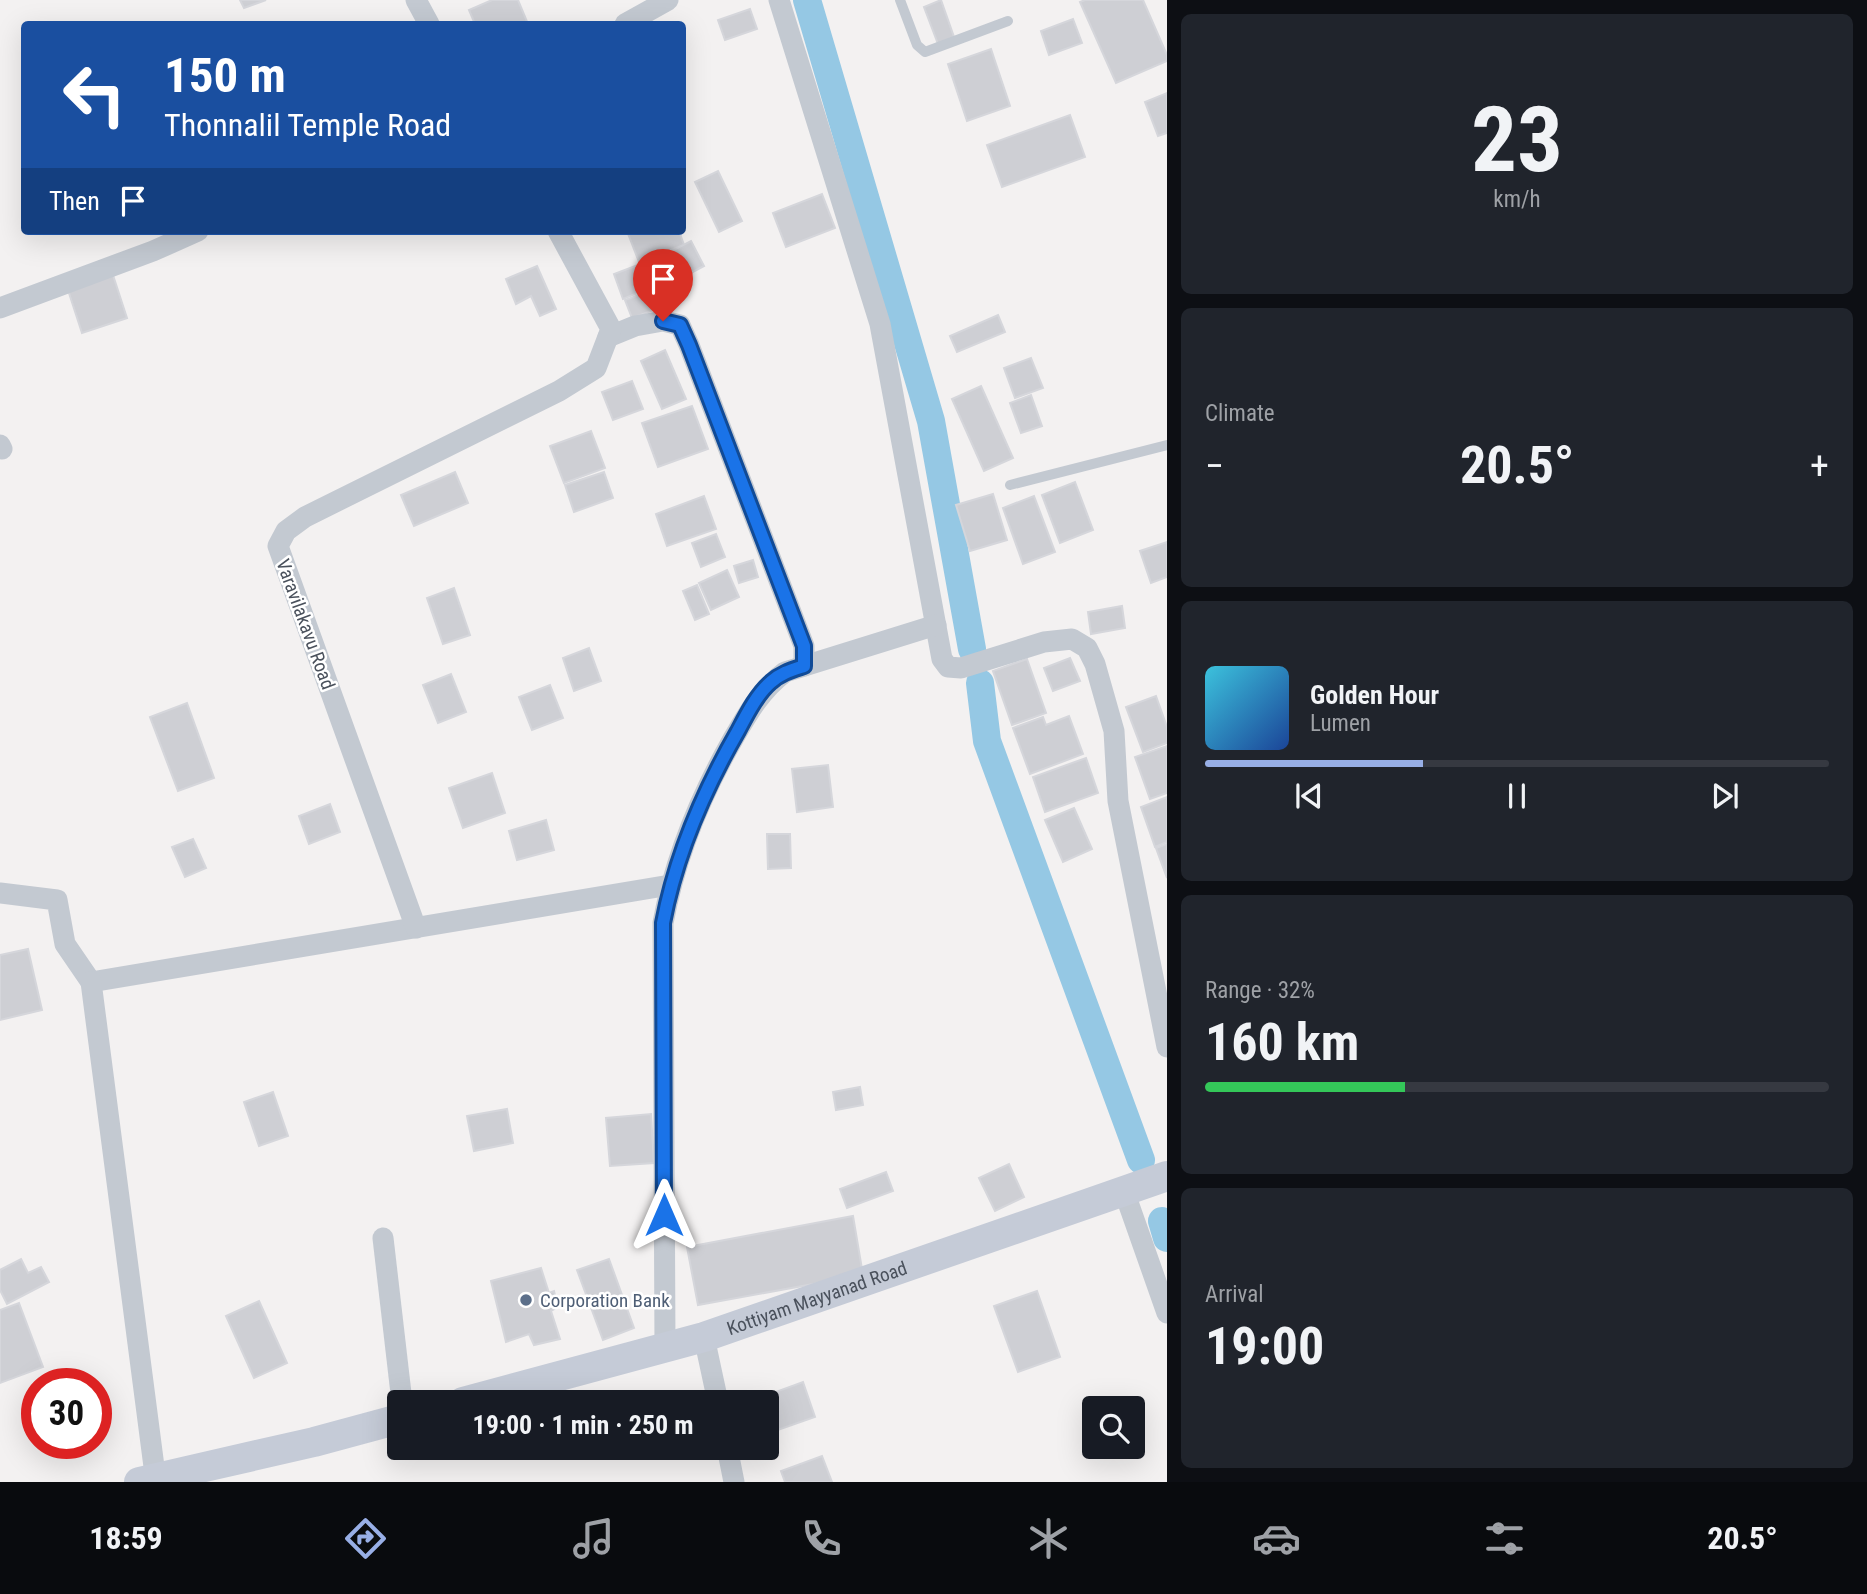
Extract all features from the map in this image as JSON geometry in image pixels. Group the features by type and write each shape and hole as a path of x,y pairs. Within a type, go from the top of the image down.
{"main road":[{"name":"Kottiyam Mayyanad Road","path":"507,1390 704,1337 1167,1177"},
{"path":"150,1480 387,1422"}],"street":[{"path":"415,0 427,21"},
{"path":"630,21 668,0"},
{"path":"779,0 880,324 942,659 948,667 961,668 1044,642 1072,639 1087,648 1095,664 1114,731 1118,801 1167,1047"},
{"path":"0,308 189,235"},
{"path":"560,235 609,333 663,321 680,325 804,646 804,666"},
{"name":"Varavilakavu Road","path":"416,928 278,545 286,531 305,517 585,376 596,368 609,333"},
{"path":"665,1347 663,923 670,885 696,811 753,704 769,684 785,672 936,625"},
{"path":"92,982 670,885"},
{"path":"0,893 57,900 65,944 92,982 150,1480"},
{"path":"1124,1191 1167,1313"},
{"path":"383,1238 401,1390"},
{"path":"704,1337 715,1390"},
{"path":"730,1460 734,1482"}],"lane":[{"path":"900,0 917,45 925,52 1008,21"},
{"path":"1010,485 1167,444"}],"building":[{"path":"240,0 266,0 244,8"},
{"path":"492,0 518,0 527,21 474,21 469,10"},
{"path":"941,0 954,37 938,44 924,7"},
{"path":"1143,0 1167,55 1167,61 1116,83 1080,2"},
{"path":"750,9 757,29 725,40 718,20"},
{"path":"1073,19 1082,43 1049,55 1041,31"},
{"path":"991,49 1010,106 967,121 948,64"},
{"path":"1167,93 1167,133 1158,136 1145,102"},
{"path":"1070,115 1085,157 1002,187 987,145"},
{"path":"718,171 742,221 719,232 695,182"},
{"path":"822,194 835,228 786,247 773,213"},
{"path":"629,235 680,235 684,245 639,262"},
{"path":"691,241 704,266 678,280 664,255"},
{"path":"664,255 673,279 623,299 614,274"},
{"path":"537,266 556,309 540,316 531,296 516,304 506,279"},
{"path":"112,272 127,318 82,333 67,287"},
{"path":"655,289 662,307 632,318 625,300"},
{"path":"998,315 1005,332 957,352 950,336"},
{"path":"665,350 686,399 662,409 641,361"},
{"path":"1031,358 1043,388 1015,398 1004,368"},
{"path":"632,381 643,409 613,420 602,392"},
{"path":"981,386 1013,458 984,471 952,399"},
{"path":"1031,395 1042,426 1021,433 1010,403"},
{"path":"692,406 708,449 658,467 642,423"},
{"path":"591,431 605,468 564,483 550,446"},
{"path":"455,472 468,503 414,526 401,495"},
{"path":"604,472 613,498 574,512 565,485"},
{"path":"1075,482 1093,530 1060,543 1042,495"},
{"path":"993,494 1007,540 970,551 956,505"},
{"path":"704,496 716,529 667,546 656,514"},
{"path":"1034,496 1055,552 1023,564 1003,508"},
{"path":"716,534 725,557 701,567 692,543"},
{"path":"1167,542 1167,577 1151,583 1140,551"},
{"path":"753,560 758,577 739,583 734,566"},
{"path":"727,570 739,597 711,610 699,583"},
{"path":"697,585 709,614 695,620 683,591"},
{"path":"454,588 470,635 443,644 427,598"},
{"path":"1122,606 1125,628 1091,634 1088,612"},
{"path":"589,648 601,681 574,691 563,658"},
{"path":"1070,658 1080,681 1053,691 1044,668"},
{"path":"1027,659 1046,713 1012,725 993,671"},
{"path":"451,674 466,712 438,723 423,685"},
{"path":"550,685 563,718 532,730 519,697"},
{"path":"1156,696 1167,727 1167,743 1143,752 1126,707"},
{"path":"187,703 214,778 178,791 150,717"},
{"path":"1069,716 1083,754 1030,774 1013,728 1043,717 1046,725"},
{"path":"1167,746 1167,793 1150,799 1135,757"},
{"path":"1086,758 1098,793 1045,812 1033,777"},
{"path":"828,765 833,807 797,812 792,769"},
{"path":"492,773 505,813 463,828 449,788"},
{"path":"1167,797 1167,842 1155,847 1141,807"},
{"path":"330,804 340,832 309,844 299,816"},
{"path":"1074,808 1092,849 1063,862 1045,820"},
{"path":"546,820 554,850 517,860 509,831"},
{"path":"767,834 790,834 791,868 768,869"},
{"path":"193,839 206,868 185,877 172,847"},
{"path":"1167,844 1167,878 1156,848"},
{"path":"28,949 42,1010 0,1020 0,955"},
{"path":"860,1087 863,1105 836,1110 833,1092"},
{"path":"273,1092 288,1136 259,1146 244,1102"},
{"path":"507,1109 513,1143 474,1151 467,1116"},
{"path":"651,1114 654,1163 610,1166 606,1118"},
{"path":"1009,1164 1024,1197 995,1211 979,1178"},
{"path":"886,1172 893,1191 847,1208 840,1189"},
{"path":"853,1216 863,1275 698,1305 687,1247"},
{"path":"21,1259 28,1273 41,1267 49,1282 7,1304 0,1290 0,1270"},
{"path":"609,1259 634,1328 603,1340 577,1270"},
{"name":"Corporation Bank","path":"541,1268 549,1293 554,1291 558,1307 551,1311 560,1339 534,1345 529,1334 506,1342 491,1281"},
{"path":"1037,1291 1060,1357 1018,1372 994,1306"},
{"path":"259,1301 287,1363 254,1378 226,1316"},
{"path":"19,1303 43,1367 21,1368 21,1375 0,1383 0,1310"},
{"path":"803,1382 815,1417 779,1429 779,1391"},
{"path":"822,1456 832,1482 785,1482 781,1471"}],"waterway":[{"path":"807,0 931,421 972,649"},
{"path":"980,683 987,741 1141,1160"},
{"path":"1162,1221 1167,1238"}],"place":[{"name":"Corporation Bank","path":"526,1300"}],"route":[{"path":"663,321 680,325 689,345 804,646 804,666 785,672 769,684 753,704 712,777 696,811 670,885 663,923 664,1215"}]}
